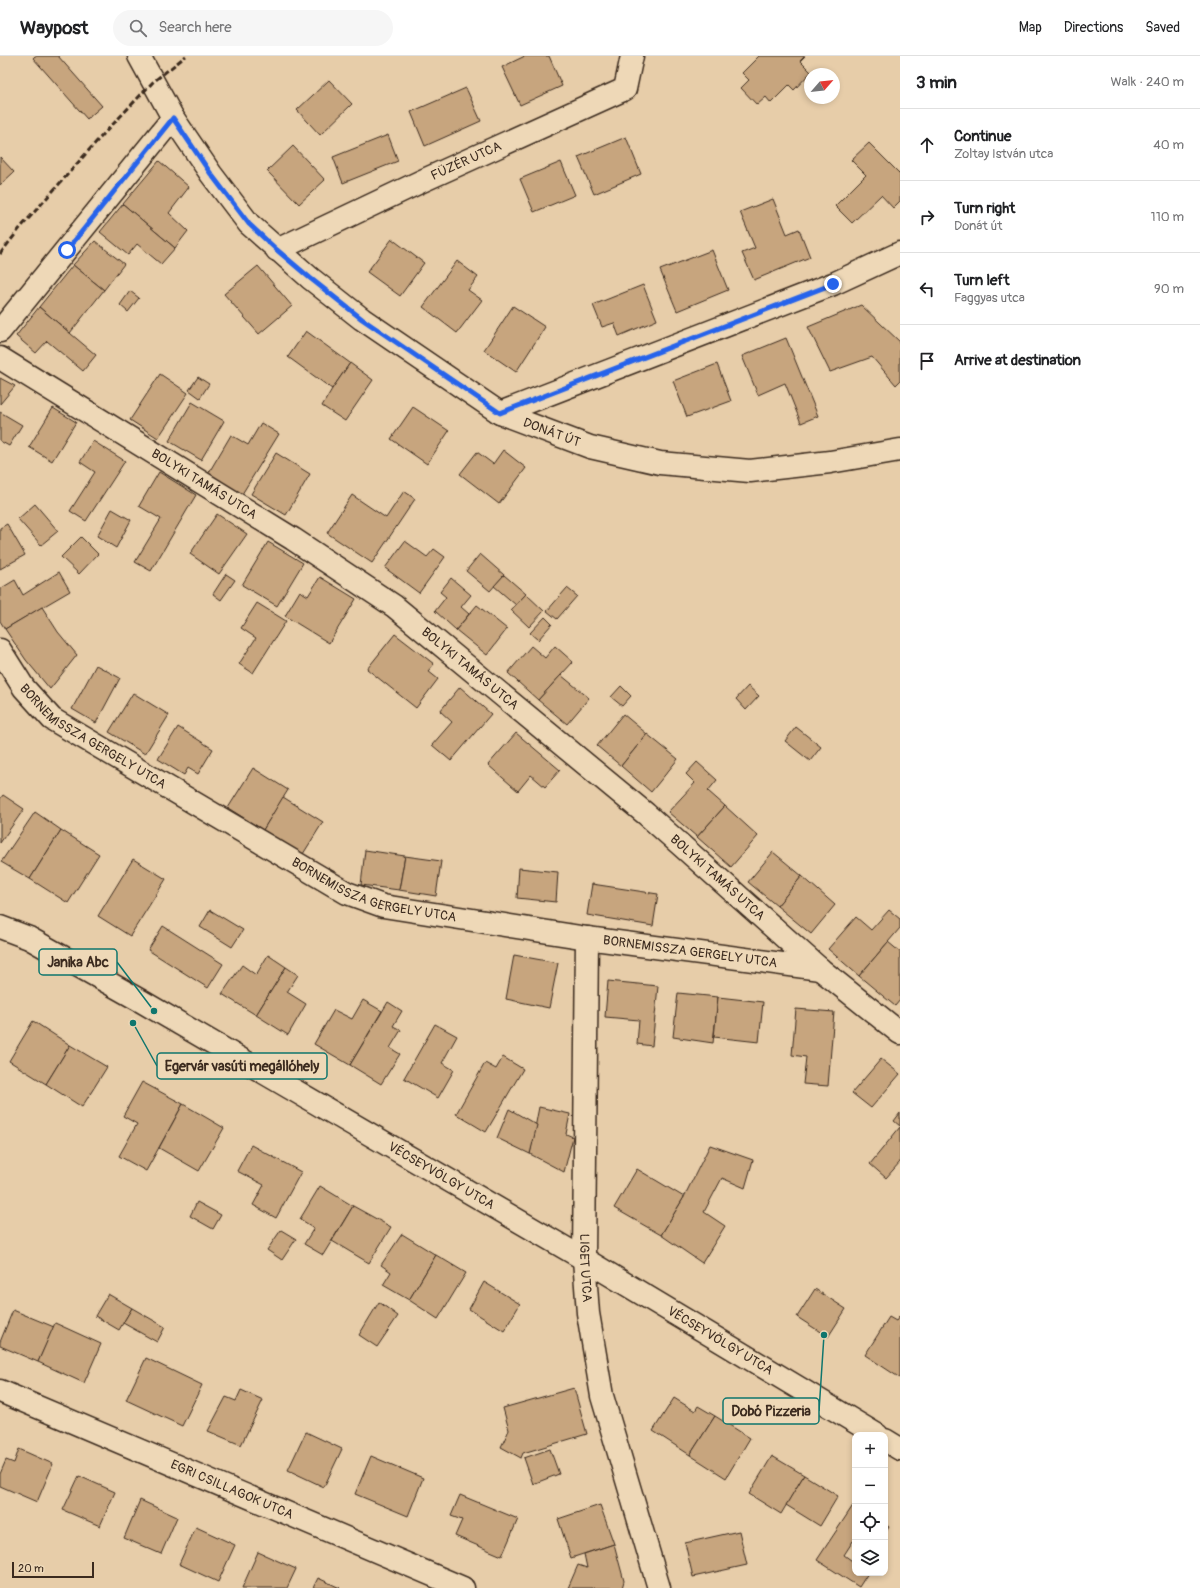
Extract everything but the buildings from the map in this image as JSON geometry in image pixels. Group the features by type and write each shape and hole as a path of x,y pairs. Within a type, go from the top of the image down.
{"street":[{"name":"DONÁT ÚT","path":"139,56 173,118 211,174 249,224 310,278 362,319 500,413 590,447 660,463 750,471 830,462 900,450"},
{"name":"FÜZÉR UTCA","path":"277,250 422,181 625,89 632,56"},
{"path":"0,332 173,118"},
{"path":"500,413 833,284 900,253"},
{"name":"BOLYKI TAMÁS UTCA","path":"0,358 293,539 394,606 646,814 820,968 900,1033"},
{"name":"BORNEMISSZA GERGELY UTCA","path":"0,650 24,688 52,718 346,893 383,906 587,938 820,968"},
{"name":"VÉCSEYVÖLGY UTCA","path":"0,927 29,938 141,1001 584,1259 872,1432"},
{"name":"LIGET UTCA","path":"587,938 584,1259 588,1313 602,1396 659,1588"},
{"name":"EGRI CSILLAGOK UTCA","path":"0,1391 463,1588"},
{"path":"888,1442 900,1449"}],"railway":[{"path":"0,254 21,227 98,140 153,82 186,56"}],"place":[{"name":"Janika Abc","path":"154,1011"},
{"name":"Egervár vasúti megállóhely","path":"133,1023"},
{"name":"Dobó Pizzeria","path":"824,1335"}],"route":[{"path":"67,250 173,118 211,174 249,224 277,250 362,319 500,413 833,284"}]}
